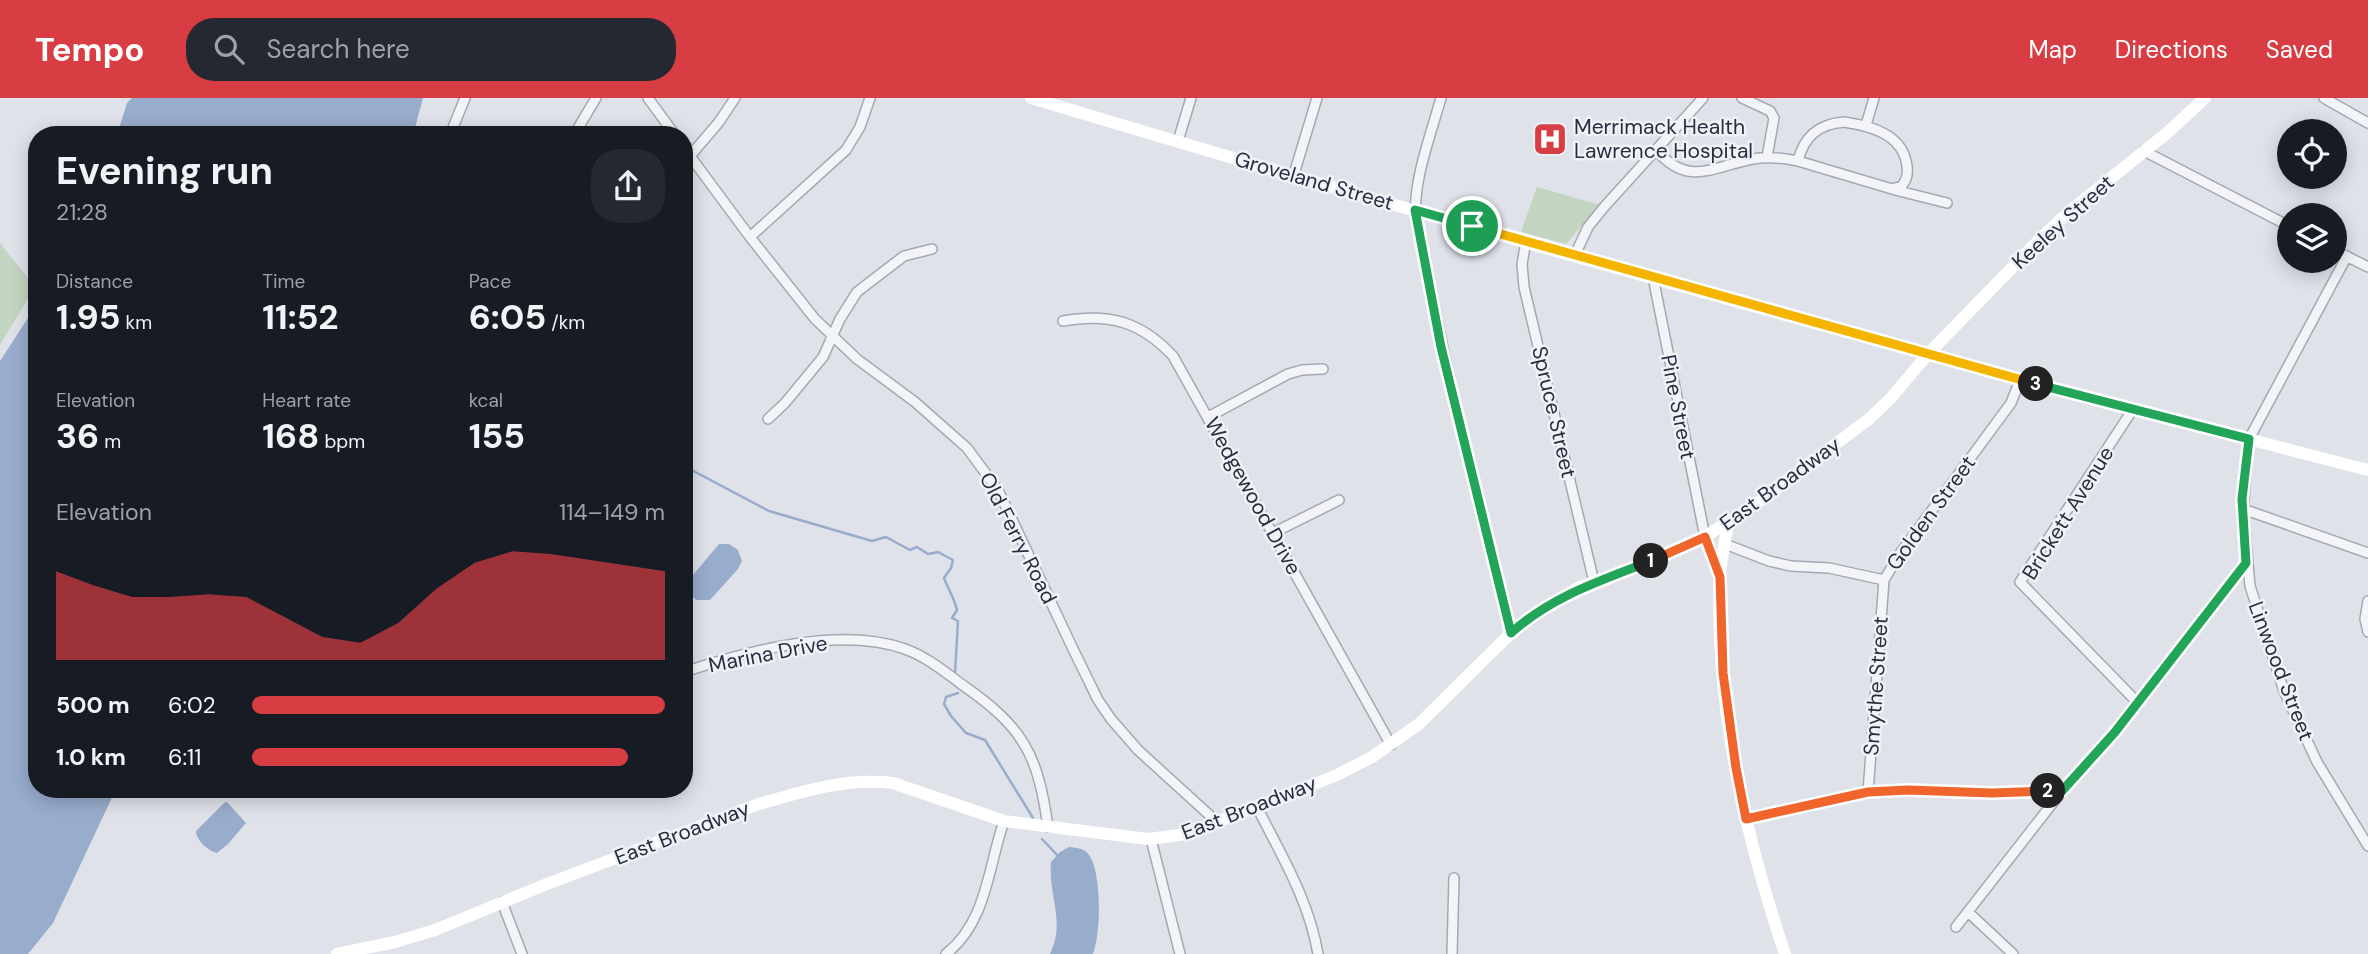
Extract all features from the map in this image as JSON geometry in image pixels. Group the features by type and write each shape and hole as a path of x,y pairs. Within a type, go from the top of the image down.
{"street":[{"path":"454,126 465,98"},
{"path":"579,126 596,98"},
{"path":"648,98 668,126"},
{"path":"693,152 736,98"},
{"path":"750,237 846,150 860,127 870,98"},
{"name":"Groveland Street","path":"1031,98 1066,103 1178,141 1415,210 2020,380 2368,470"},
{"path":"1178,141 1191,98"},
{"path":"1294,174 1317,98"},
{"path":"1441,98 1421,170 1415,210 1444,360 1511,633"},
{"path":"1576,255 1588,227 1703,98"},
{"path":"1742,98 1773,114 1767,157"},
{"path":"1866,125 1874,98"},
{"name":"Keeley Street","path":"1928,354 2070,211 2144,151 2192,103 2205,98"},
{"path":"2324,98 2368,123"},
{"path":"1797,161 1804,142 1819,128 1844,122 1866,125 1892,137 1905,153 1908,177 1902,186 1892,189"},
{"path":"1656,150 1675,168 1696,172 1767,157 1797,161 1947,203"},
{"path":"2144,151 2277,220"},
{"name":"Old Ferry Road","path":"693,160 815,319 857,359 949,429 967,448 998,490 1104,709 1138,750 1217,822"},
{"name":"Spruce Street","path":"1525,241 1522,264 1524,287 1594,582"},
{"path":"768,419 823,357 840,319 857,292 904,256 932,249"},
{"path":"2347,256 2368,267"},
{"path":"2249,439 2338,273"},
{"name":"Pine Street","path":"1653,277 1705,537"},
{"name":"Wedgewood Drive","path":"1063,321 1089,318 1117,320 1136,326 1162,344 1181,367 1391,744"},
{"name":"East Broadway","path":"337,954 422,934 756,805 846,783 893,783 1004,821 1152,839 1187,834 1337,775 1391,744 1419,724 1511,633 1538,611 1594,582 1649,562 1705,537 1728,522 1869,419 1890,399 1928,354"},
{"path":"1208,417 1288,374 1323,369"},
{"name":"Golden Street","path":"1725,544 1769,561 1791,566 1829,568 1884,580 1899,555 2011,403 2020,380"},
{"name":"Brickett Avenue","path":"2133,409 2020,582 2138,702"},
{"name":"Linwood Street","path":"2249,439 2243,509 2246,563 2262,629 2300,730 2368,846"},
{"path":"1273,533 1339,500"},
{"path":"2243,509 2368,553"},
{"path":"1728,522 1720,577 1723,673 1732,745 1746,819 1785,954"},
{"path":"1705,537 1720,577"},
{"path":"1956,927 2062,791 2138,702 2246,563"},
{"name":"Smythe Street","path":"1868,792 1884,580"},
{"path":"2368,601 2365,619 2368,632"},
{"name":"Marina Drive","path":"693,670 810,642 881,643 915,653 984,699 1013,726 1034,766 1048,827"},
{"path":"1746,819 1868,792 2062,791"},
{"path":"1257,807 1305,903 1318,954"},
{"path":"946,954 965,936 977,915 1004,821"},
{"path":"1152,839 1180,954"},
{"path":"1452,954 1454,877"},
{"path":"502,902 522,954"},
{"path":"1968,912 2013,954"}],"green space":[{"path":"1537,187 1600,205 1566,244 1521,232"},
{"path":"0,243 28,278 28,299 0,345"}],"water":[{"path":"132,98 423,98 415,126 120,126 127,103"},
{"path":"28,318 28,798 112,798 53,923 28,954 0,954 0,361"},
{"path":"719,544 729,544 738,550 742,561 738,569 710,600 696,600 693,597 693,575"},
{"path":"227,802 246,823 217,853 203,845 196,831"},
{"path":"1069,847 1087,853 1096,875 1099,918 1093,954 1050,954 1055,942 1057,919 1051,862"}],"waterway":[{"path":"693,471 769,511 872,541 886,537 910,550 917,547 928,554 938,552 953,560 944,578 957,610 952,618 958,621 955,673"},
{"path":"958,693 946,697 944,704 951,716 966,733 985,740 1033,818"},
{"path":"1042,839 1060,858"}],"place":[{"name":"Merrimack Health Lawrence Hospital","path":"1550,139"}],"route":[{"path":"1415,210 1472,226 2021,380 2249,439 2242,499 2246,563 2115,732 2062,791 1868,792 1746,819 1723,673 1720,577 1705,537 1649,562 1580,587 1538,611 1511,633 1441,347 1415,210"}]}
